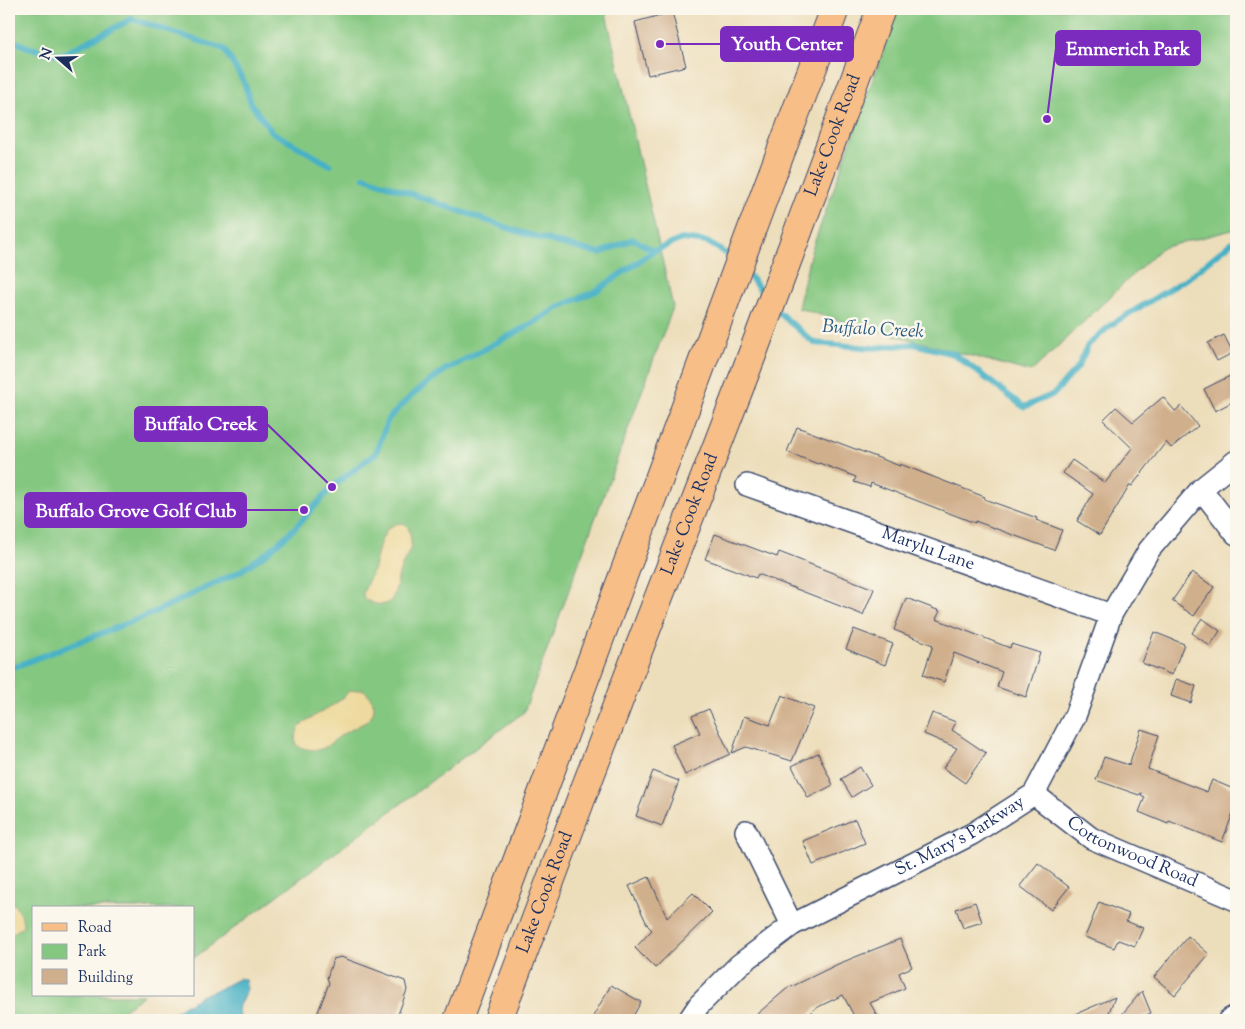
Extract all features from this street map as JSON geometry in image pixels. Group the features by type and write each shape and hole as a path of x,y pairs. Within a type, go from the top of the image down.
{"main road":[{"path":"458,1020 768,183 835,9"},
{"name":"Lake Cook Road","path":"498,1020 580,799 752,355 881,9"}],"street":[{"name":"St. Mary's Parkway","path":"690,1020 699,1005 739,965 792,925 972,834 1034,794 1075,716 1111,615 1149,550 1201,489 1236,461"},
{"name":"Marylu Lane","path":"747,485 1111,615"},
{"path":"1201,489 1236,534"},
{"name":"Cottonwood Road","path":"1034,794 1092,838 1236,900"},
{"path":"746,832 792,925"},
{"path":"1229,1020 1236,1016"}],"green space":[{"path":"9,9 605,9 673,307 524,712 195,957 195,906 32,906 32,996 143,996 109,1020 9,1020"},
{"path":"898,9 1236,9 1236,229 1161,248 1031,372 798,308 810,255"}],"sand":[{"path":"404,523 408,527 411,546 400,571 394,595 385,604 368,601 364,599 363,593 374,568 380,543 388,528 395,524"},
{"path":"364,690 374,704 373,712 368,720 321,749 315,750 297,746 295,739 298,729 306,721 342,699 349,691"},
{"path":"9,899 19,912 23,922 23,927 11,934 9,934"}],"water":[{"path":"240,978 245,980 247,989 239,1005 240,1020 166,1020 170,1015 200,996"}],"building":[{"path":"672,12 686,66 648,75 635,22"},
{"path":"1224,335 1233,353 1217,361 1208,343"},
{"path":"1236,373 1236,400 1215,411 1204,389"},
{"path":"1163,397 1175,411 1181,406 1198,426 1171,448 1166,442 1132,486 1130,485 1100,535 1077,521 1093,494 1063,473 1072,460 1105,483 1132,448 1103,420 1116,407 1133,422"},
{"path":"797,427 900,466 900,464 985,497 984,499 1037,518 1036,520 1062,530 1054,550 975,521 975,523 871,483 870,487 854,482 856,477 787,452"},
{"path":"715,534 777,557 779,552 874,589 863,615 758,574 756,578 705,559"},
{"path":"1192,572 1214,587 1194,616 1172,601"},
{"path":"906,598 940,611 936,619 1010,648 1011,644 1040,653 1026,697 997,687 1002,672 954,653 944,682 923,675 933,645 894,630"},
{"path":"1202,618 1220,631 1210,646 1192,633"},
{"path":"854,629 893,644 885,665 846,649"},
{"path":"1154,632 1184,644 1172,675 1142,663"},
{"path":"1176,679 1196,686 1191,703 1171,696"},
{"path":"782,695 814,708 792,761 746,747 732,753 744,716 770,725"},
{"path":"709,709 730,754 685,775 672,745 700,733 692,716"},
{"path":"932,713 956,722 952,730 986,753 965,783 943,768 957,748 924,734"},
{"path":"1141,729 1159,735 1148,769 1207,792 1212,780 1236,790 1236,805 1222,842 1169,821 1168,824 1139,812 1145,797 1141,795 1142,793 1139,795 1096,780 1104,757 1129,765"},
{"path":"818,753 833,785 808,798 792,766"},
{"path":"860,767 871,785 852,797 841,779"},
{"path":"653,771 679,781 662,826 636,816"},
{"path":"855,819 865,843 813,865 803,841"},
{"path":"1038,863 1069,887 1051,910 1020,886"},
{"path":"649,877 667,918 693,893 712,912 655,968 635,948 652,930 648,926 629,886"},
{"path":"975,902 982,922 963,928 956,909"},
{"path":"1099,902 1129,914 1126,921 1143,928 1135,946 1118,940 1114,948 1085,937"},
{"path":"1188,936 1209,954 1175,995 1154,977"},
{"path":"900,939 912,967 899,973 905,988 870,1003 880,1020 856,1020 843,995 816,1008 803,1020 750,1020 790,986"},
{"path":"341,957 405,981 407,990 396,1020 315,1020 329,983 327,978 333,959"},
{"path":"611,985 641,1002 631,1020 591,1020"},
{"path":"1142,991 1151,1013 1134,1020 1117,1020"},
{"path":"1115,997 1106,1020 1062,1020"}],"waterway":[{"path":"9,39 30,48 61,55 132,19 224,49 244,82 251,104 272,132 330,165"},
{"path":"364,177 522,233 589,251 600,253 633,239 654,251"},
{"name":"Buffalo Creek","path":"9,669 146,616 239,572 268,552 295,528 332,487 376,453 388,419 414,393 445,370 535,322 559,307 596,291 654,251 682,239 707,242 734,258"},
{"name":"Buffalo Creek","path":"776,310 814,343 873,348 914,344 954,354 1024,407 1054,394 1078,367 1088,345 1112,324 1188,278 1236,239"},
{"name":"Buffalo Creek","path":"744,269 765,296"}],"place":[{"name":"Youth Center","path":"660,44"},
{"name":"Emmerich Park","path":"1047,119"},
{"name":"Buffalo Creek","path":"332,487"},
{"name":"Buffalo Grove Golf Club","path":"304,510"}]}
